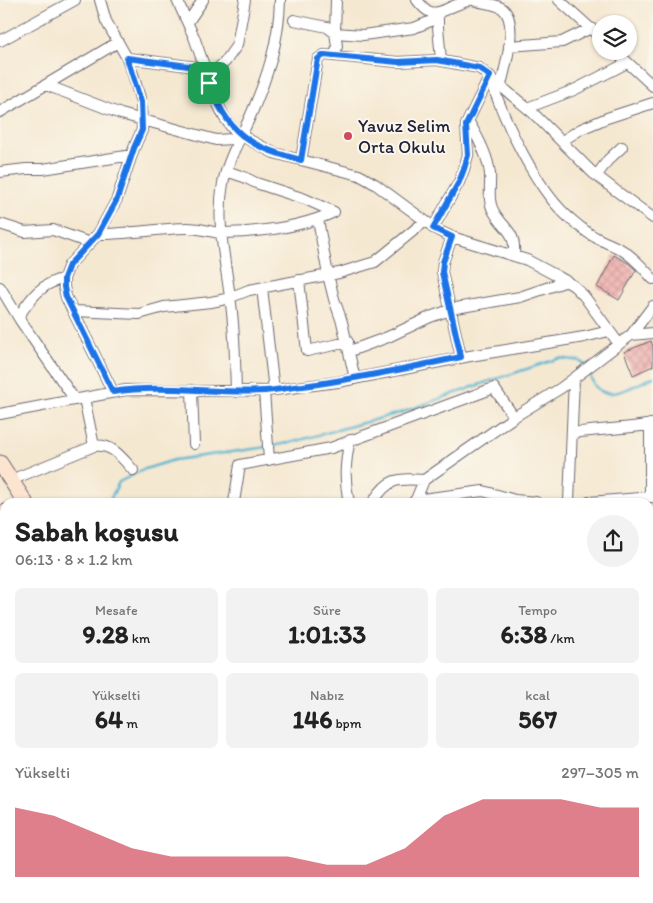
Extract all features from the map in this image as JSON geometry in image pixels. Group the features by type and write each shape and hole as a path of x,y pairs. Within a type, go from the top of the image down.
{"street":[{"path":"0,41 75,0"},
{"path":"100,0 106,20 127,58 141,102 142,130 117,199 98,234 69,265 64,278 64,287 66,297 113,392"},
{"path":"177,0 188,22 224,117 240,135 268,150 359,175 433,228 452,237 527,260 567,282 584,296 619,344"},
{"path":"188,22 203,0"},
{"path":"127,58 206,73 225,62 237,46 245,0"},
{"path":"236,392 235,350 230,297 221,233 223,184 240,135 260,94 275,52 280,22 280,0"},
{"path":"335,56 337,46 335,32 336,0"},
{"path":"417,0 430,13 438,14"},
{"path":"294,20 327,27 335,32 363,35 414,28 431,21 448,8 471,0 502,8 510,18 509,46 500,85"},
{"path":"509,46 562,42 592,28 559,0"},
{"path":"438,14 441,60"},
{"path":"0,112 118,42"},
{"path":"301,160 318,59 324,55 398,62 441,60 479,68 490,76 527,108 597,175 653,218"},
{"path":"624,60 653,86"},
{"path":"527,108 574,90 627,63"},
{"path":"433,228 459,182 468,155 466,125 490,76"},
{"path":"490,76 498,102 524,154 537,178 554,202 563,213 593,236 623,250 653,279"},
{"path":"46,86 143,121 216,140 232,139 240,135"},
{"path":"562,141 582,129 607,118 653,102"},
{"path":"468,121 479,139 490,174 489,195 493,212 513,236 514,256"},
{"path":"597,175 608,160 622,147"},
{"path":"0,172 86,164 113,157 132,155"},
{"path":"98,234 186,228 202,228 221,233 305,224 334,212 256,184 244,177 226,171"},
{"path":"318,220 328,275 349,347 355,379"},
{"path":"74,311 139,314 164,307 211,302 262,288 328,275 375,262 424,222"},
{"path":"0,224 26,232 53,230 90,243"},
{"path":"452,237 443,262 442,272 461,357"},
{"path":"18,317 36,292 54,281 64,278"},
{"path":"299,280 307,351 349,347 388,337 430,317 451,310 520,297 567,282"},
{"path":"0,287 18,317 80,399 94,446"},
{"path":"262,288 269,390 268,456"},
{"path":"416,498 424,480 578,375 632,335 653,306"},
{"path":"0,414 126,390 236,392 269,390 355,379 461,357 584,337 609,331"},
{"path":"632,335 653,333"},
{"path":"569,498 578,375"},
{"path":"235,498 240,465 268,456 331,448 494,388 514,417"},
{"path":"192,390 194,444"},
{"path":"573,433 652,424 651,497"},
{"path":"348,498 345,460 350,440"},
{"path":"6,486 94,446 101,445 114,450 133,470"},
{"path":"0,462 6,486 20,498"},
{"path":"376,498 389,483 400,479 424,480"},
{"path":"435,498 483,491 510,498"}],"building":[{"path":"614,255 636,270 619,300 597,287"},
{"path":"651,341 653,347 653,366 633,375 624,352"}],"waterway":[{"path":"272,446 403,412 560,358 580,361 586,366"},
{"path":"588,371 595,386 600,391 607,393 615,393 653,377"},
{"path":"111,498 119,482 145,469 174,460 267,447"}],"place":[{"name":"Yavuz Selim Orta Okulu","path":"348,136"}],"route":[{"path":"324,55 398,62 437,60 479,68 490,76 466,125 468,155 464,169 459,182 433,228 452,237 443,262 442,272 461,357 380,375 266,391 243,392 180,389 113,392 66,297 64,278 69,265 98,234 117,199 142,130 141,102 127,58 204,68 209,83 224,117 240,135 274,153 301,160 318,59 324,55"}]}
